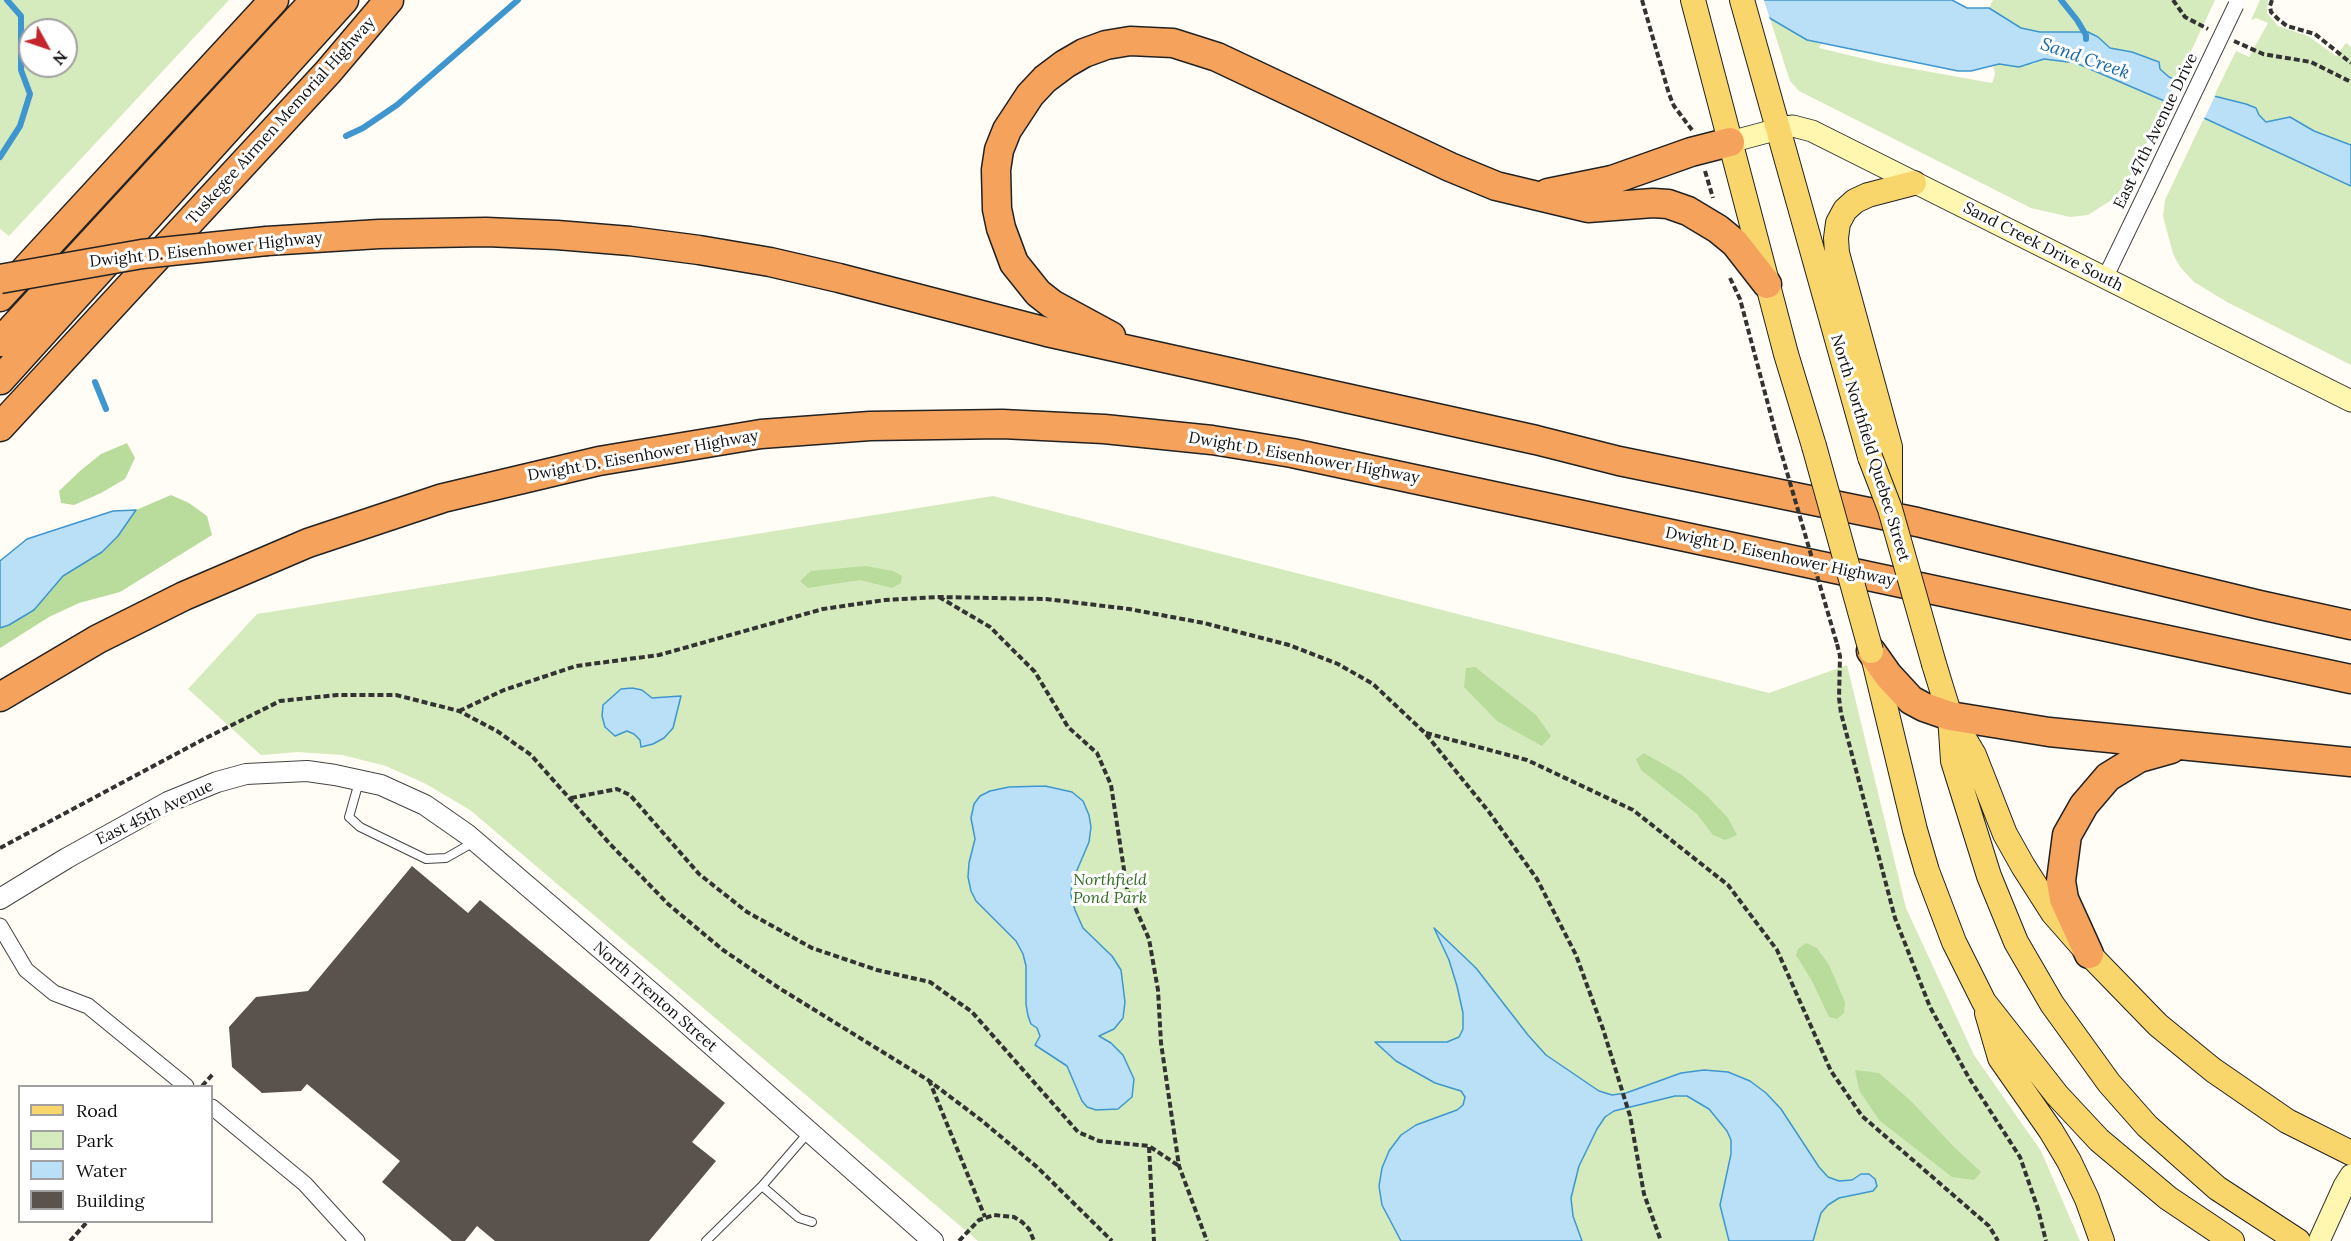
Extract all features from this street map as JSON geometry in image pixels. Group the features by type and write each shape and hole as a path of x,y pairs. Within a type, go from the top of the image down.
{"highway":[{"path":"0,297 274,0"},
{"path":"0,342 315,0"},
{"path":"0,380 345,0"},
{"name":"Tuskegee Airmen Memorial Highway","path":"0,427 328,72 389,0"},
{"path":"1142,353 1069,314 1038,293 1014,263 1006,246 997,209 996,170 999,150 1017,112 1046,79 1084,53 1106,45 1130,41 1173,43 1217,57 1449,167 1496,186 1588,208 1653,202 1688,211 1718,229 1735,243 1767,284"},
{"path":"1534,196 1612,180 1692,152 1730,142"},
{"name":"Dwight D. Eisenhower Highway","path":"0,279 142,255 267,241 379,234 486,232 630,241 699,250 770,262 1047,332 1619,461 1917,522 2351,625"},
{"name":"Dwight D. Eisenhower Highway","path":"0,697 98,639 184,596 309,543 443,498 599,461 761,434 870,426 937,424 1002,424 1104,429 1212,440 1292,453 2351,679"},
{"path":"1871,651 1894,683 1911,700 1950,716 2049,732 2351,762"},
{"path":"2089,954 2070,916 2061,881 2063,856 2072,823 2093,792 2108,777 2139,758 2184,746"}],"main road":[{"path":"1693,0 1767,284 1871,651 1924,861 1939,906 1984,1002 2000,1058 2069,1161 2087,1199 2102,1241"},
{"name":"North Northfield Quebec Street","path":"1742,0 1778,128 1880,459 1890,508 1950,716 1953,761 1993,885 2016,942 2064,1022 2130,1109 2169,1147 2217,1188 2298,1241"},
{"name":"Sand Creek Drive South","path":"1730,142 1793,126 1812,132 2351,401"},
{"path":"1880,459 1890,447 1842,273 1836,238 1838,223 1845,210 1855,201 1868,195 1914,183"},
{"path":"1950,716 1974,755 2001,825 2023,866 2053,913 2089,954 2158,1025 2213,1070 2287,1121 2351,1153"},
{"path":"1984,1002 2057,1095 2120,1160 2168,1198 2232,1241"},
{"path":"2319,1241 2351,1174"}],"street":[{"name":"East 47th Avenue Drive","path":"2105,278 2238,3"},
{"name":"East 45th Avenue","path":"0,899 67,858 158,808 217,782 246,774 279,771 307,771 360,780"},
{"name":"North Trenton Street","path":"360,780 381,785 425,805 475,841 666,1005 933,1241"},
{"path":"0,926 26,970 54,993 88,1006 185,1085"},
{"path":"213,1108 305,1185 357,1241"}],"lane":[{"path":"360,780 349,817 360,827 426,859 446,858 475,841"},
{"path":"706,1241 762,1186 809,1132"},
{"path":"762,1186 799,1218 812,1222"}],"path":[{"path":"1642,0 1669,94 1674,106 1692,130"},
{"path":"2173,0 2185,17 2214,32"},
{"path":"2272,0 2271,12 2278,19 2287,26 2315,34 2351,63"},
{"path":"2224,37 2262,54 2311,62 2351,82"},
{"path":"1705,171 1713,197 1709,205"},
{"path":"1729,275 1740,299 1777,438 1837,644 1840,656 1839,698 1842,713 1895,918 1930,1006 1969,1078 2020,1157 2036,1201 2046,1241"},
{"path":"938,597 990,627 1035,672 1068,727 1097,753 1111,785 1127,889 1149,939 1158,990 1161,1043 1179,1166 1207,1241"},
{"path":"459,711 504,690 576,666 659,655 823,609 885,600 938,597 1046,599 1129,609 1204,623 1289,645 1338,664 1373,684 1425,733 1489,812 1537,879 1576,955 1623,1088 1644,1194 1660,1241"},
{"path":"1425,733 1527,760 1633,810 1728,885 1777,950 1831,1071 1862,1116 1989,1226 1998,1241"},
{"path":"571,798 617,789 630,795 699,874 747,912 812,948 877,969 930,982 972,1012 1078,1132 1100,1140 1149,1146 1179,1166"},
{"path":"203,1085 213,1073"},
{"path":"985,1217 928,1080 1037,1167 1112,1241"},
{"path":"1149,1146 1154,1241"},
{"path":"959,1241 985,1217 1005,1215 1014,1217 1029,1229 1034,1241"},
{"path":"70,1241 85,1223"}],"green space":[{"path":"0,0 229,0 9,236 0,229"},
{"path":"1993,0 2215,0 2177,81 2160,69 2159,62 2132,52 2110,48 2098,37 2088,32 2040,32 2021,28 1989,8"},
{"path":"2260,0 2268,0 2267,13 2278,26 2308,36 2336,56 2346,43 2351,47 2351,145 2314,131 2290,118 2266,122 2256,108 2214,96 2236,51 2249,57 2268,23 2256,18 2251,20"},
{"path":"1770,19 1807,40 1821,44 1819,48 1886,64 1992,83 1995,74 1993,65 2033,64 2044,59 2076,63 2167,101 2125,187 2110,201 2088,215 2070,217 2031,208 1799,91 1790,81"},
{"path":"2204,118 2351,186 2351,365 2227,302 2194,282 2180,267 2173,254 2163,216 2165,200"},
{"path":"127,443 135,458 125,479 74,505 61,503 59,491 80,471 101,454"},
{"path":"171,495 189,503 207,516 212,535 120,592 79,603 49,617 0,648 0,628 34,610 63,576 102,552 118,536 136,510"},
{"name":"Northfield Pond Park","path":"993,496 1769,693 1847,665 1906,908 1974,1055 2041,1151 2080,1241 978,1241 470,810 426,784 386,766 342,755 298,752 261,755 188,689 257,614"},
{"path":"866,566 893,571 902,576 901,583 892,588 860,580 808,588 800,581 811,571"},
{"path":"1475,667 1536,715 1551,736 1542,746 1497,721 1464,687 1466,668"},
{"path":"1644,753 1682,775 1708,797 1728,818 1737,835 1725,840 1713,835 1697,814 1641,770 1636,759"},
{"path":"1806,943 1817,948 1829,965 1845,1002 1844,1013 1837,1019 1829,1017 1812,981 1796,955 1798,949"},
{"path":"1855,1070 1879,1073 1911,1101 1981,1172 1974,1180 1952,1177 1879,1120 1859,1090"}],"water":[{"name":"Sand Creek","path":"1727,0 1952,0 1967,8 1989,8 2021,28 2040,32 2088,32 2098,37 2110,48 2132,52 2159,62 2160,69 2169,77 2214,96 2256,108 2266,122 2290,117 2314,131 2351,145 2351,186 2204,118 2076,63 2044,59 2019,67 1999,64 1971,71 1958,71 1807,40 1761,13"},
{"path":"136,510 118,536 102,552 63,576 34,610 0,628 0,561 27,539 113,511"},
{"path":"621,689 642,690 652,698 681,696 673,728 664,738 653,744 641,747 640,740 634,734 627,731 615,736 605,727 602,716 603,705"},
{"path":"1045,786 1072,792 1083,801 1089,815 1091,827 1089,842 1072,882 1071,895 1083,928 1112,956 1121,970 1125,1002 1123,1018 1114,1029 1099,1036 1111,1043 1123,1055 1134,1079 1132,1097 1118,1109 1096,1110 1087,1107 1082,1101 1067,1066 1035,1045 1040,1036 1028,1016 1026,966 1023,954 1016,941 976,901 971,891 968,877 975,839 971,818 974,804 980,796 990,791 1009,787"},
{"path":"1434,928 1476,968 1546,1055 1599,1091 1612,1095 1626,1093 1681,1073 1704,1070 1728,1072 1750,1081 1766,1093 1781,1109 1828,1177 1839,1181 1852,1180 1861,1174 1869,1174 1875,1179 1877,1186 1873,1191 1839,1198 1828,1205 1821,1213 1813,1241 1729,1241 1720,1205 1731,1154 1731,1140 1727,1131 1709,1109 1687,1096 1675,1096 1614,1111 1605,1117 1597,1129 1579,1166 1571,1198 1573,1216 1582,1241 1401,1241 1382,1205 1379,1186 1382,1168 1389,1151 1401,1135 1416,1125 1457,1110 1463,1105 1465,1097 1461,1091 1435,1083 1396,1061 1375,1042 1447,1042 1459,1037 1463,1029 1463,1013 1457,986 1449,960"}],"pier":[{"path":"1724,0 1764,0 1771,23 1760,16 1726,3"},
{"path":"2178,78 2216,94 2203,121 2165,104"}],"building":[{"path":"412,866 468,913 480,900 725,1103 692,1142 716,1161 649,1241 495,1241 477,1226 465,1241 452,1241 382,1182 400,1161 307,1084 301,1091 262,1093 232,1067 229,1027 256,997 308,991"}],"waterway":[{"path":"0,157 20,126 30,94 21,70 21,16 7,0"},
{"path":"346,136 363,128 397,105 518,0"},
{"name":"Sand Creek","path":"2061,0 2077,20 2086,39"},
{"path":"95,382 106,409"}]}
